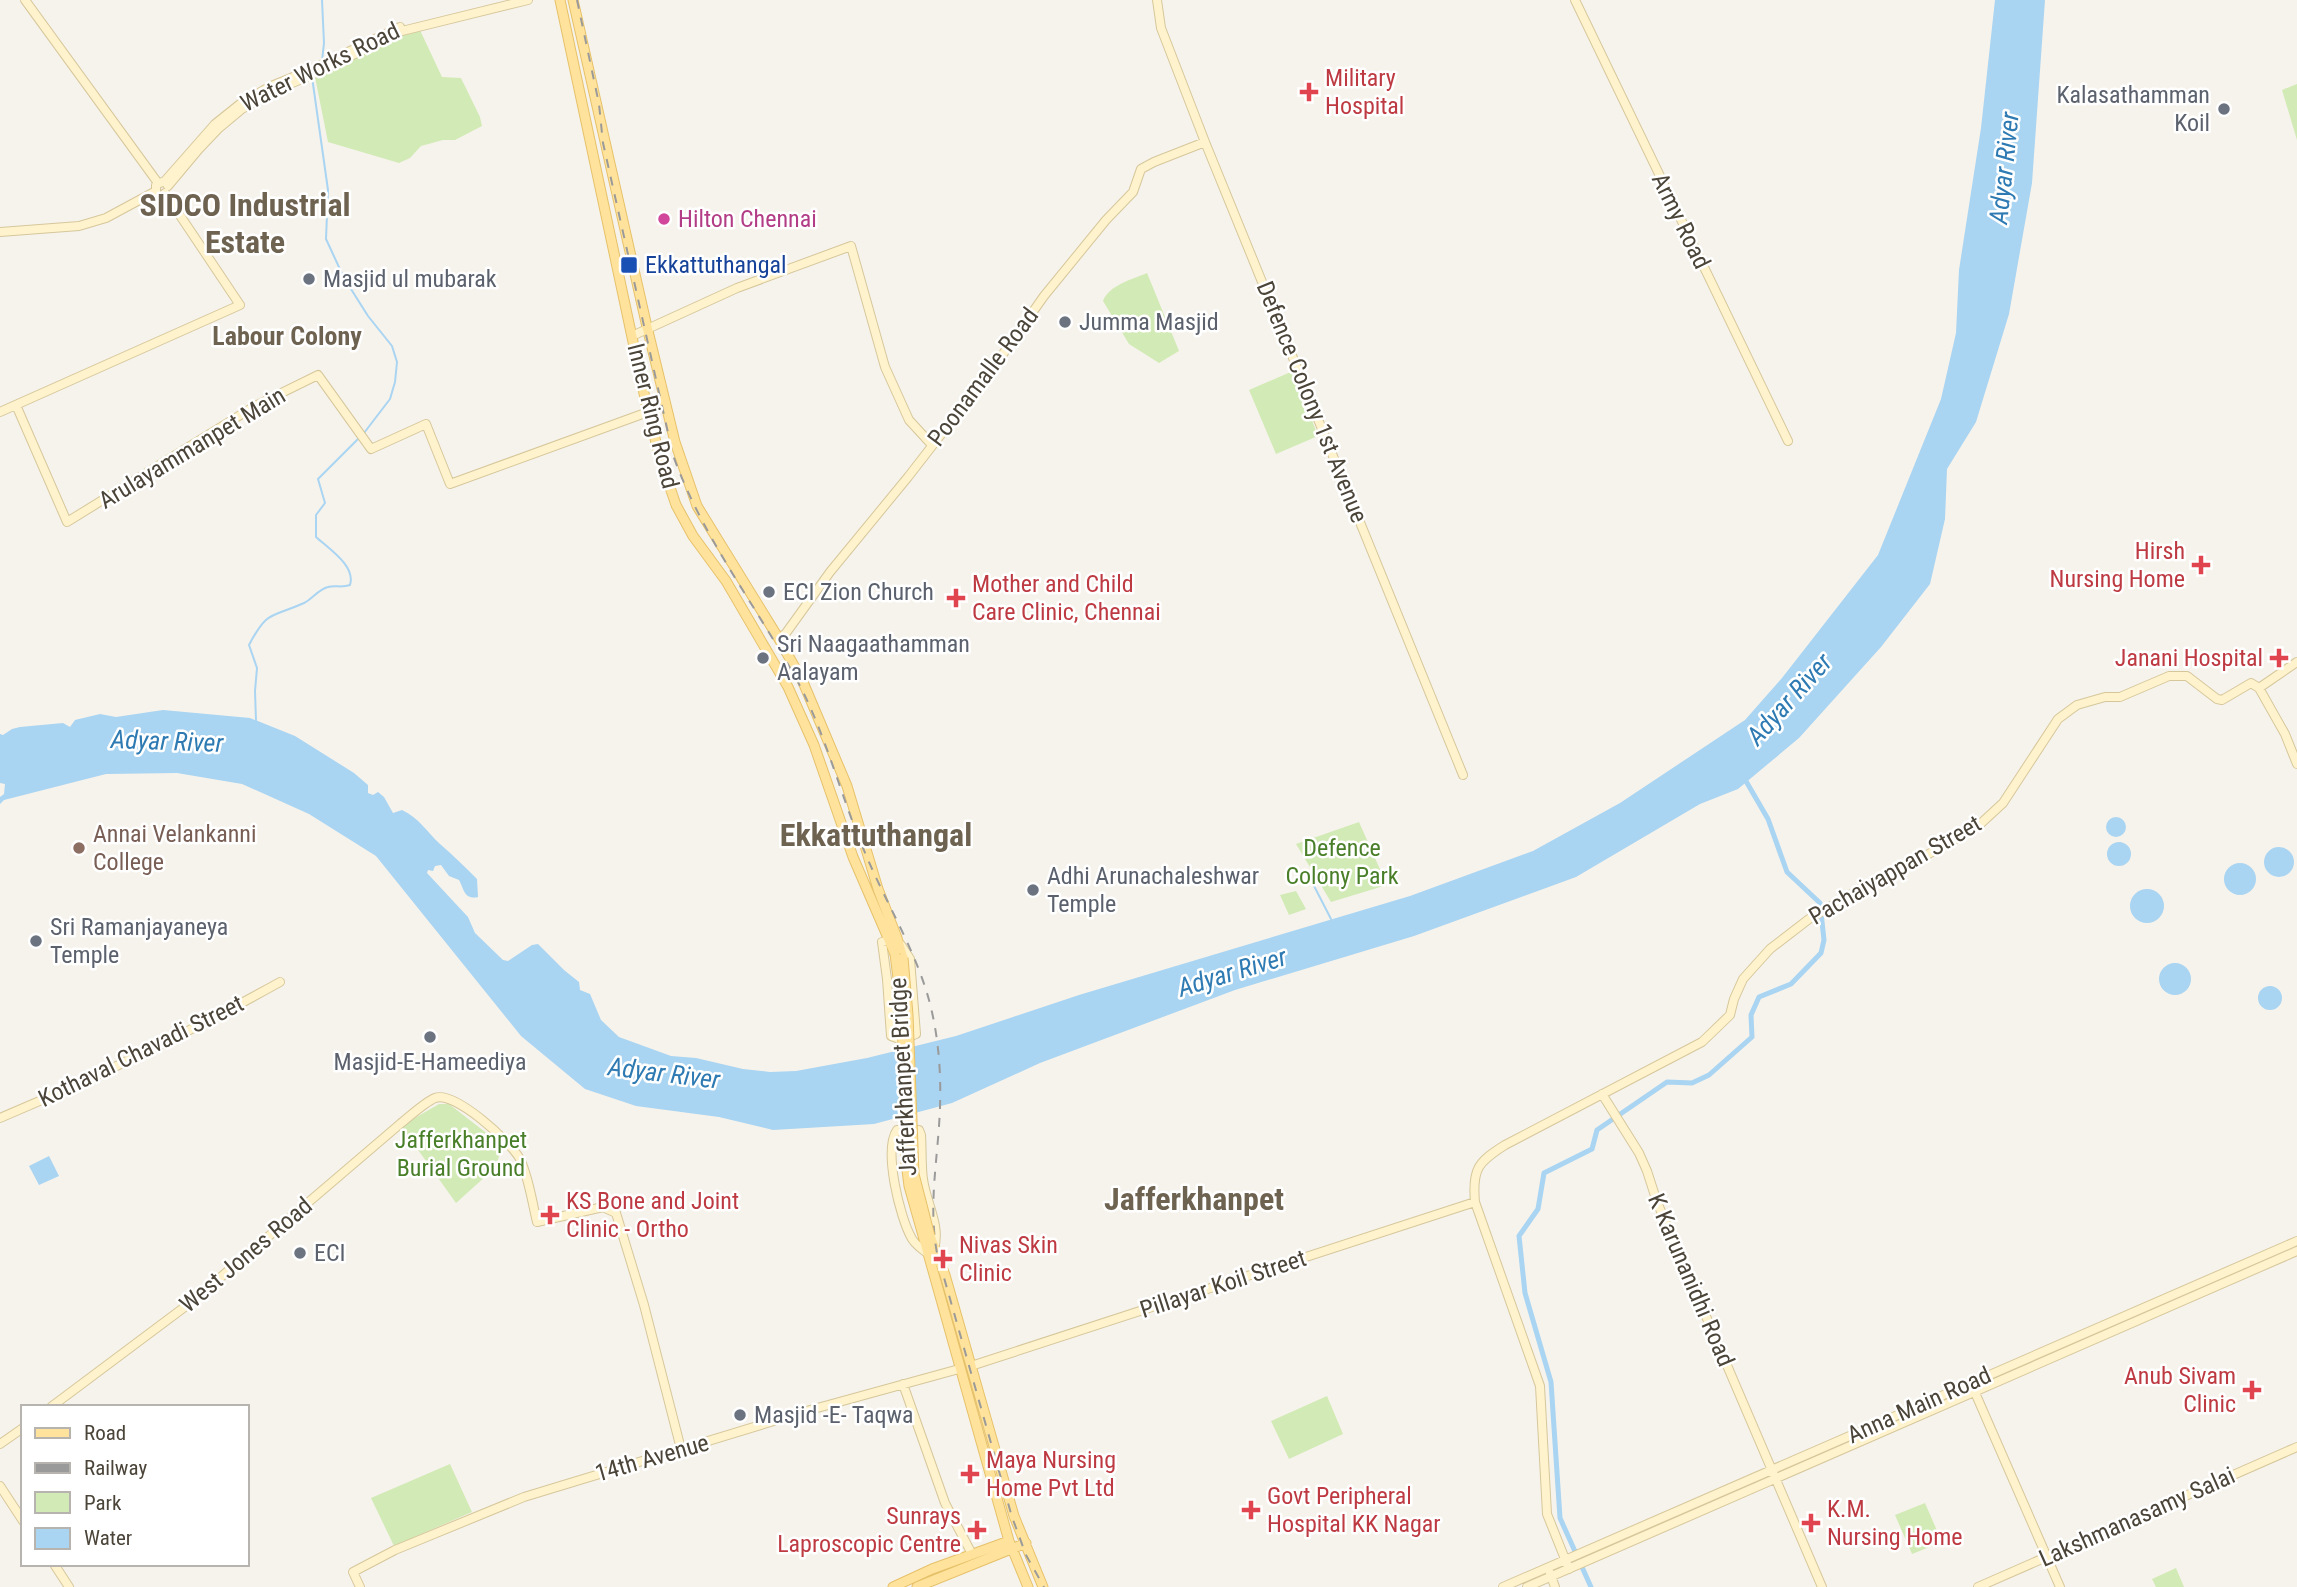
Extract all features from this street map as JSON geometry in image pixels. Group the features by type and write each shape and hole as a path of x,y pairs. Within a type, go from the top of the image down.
{"main road":[{"name":"Inner Ring Road","path":"561,0 648,412 676,505 693,536 726,581 788,687 814,745 853,857 893,939"},
{"name":"Inner Ring Road","path":"573,0 647,327 676,442 697,506 803,682 847,786 899,956"},
{"name":"Jafferkhanpet Bridge","path":"899,956 907,995 914,1174 931,1251"},
{"path":"931,1251 944,1275 1014,1516 1043,1587"},
{"path":"931,1251 959,1369 1010,1545 1028,1587"},
{"path":"917,1587 934,1574 972,1554 1026,1543"},
{"path":"893,1587 1010,1545"}],"street":[{"path":"0,412 240,305 162,187 25,0"},
{"name":"Water Works Road","path":"162,187 216,127 278,89 397,28 504,0"},
{"name":"Water Works Road","path":"312,72 402,31 528,0"},
{"name":"Defence Colony 1st Avenue","path":"1157,0 1161,28 1205,142 1463,775"},
{"name":"Army Road","path":"1575,0 1788,441"},
{"name":"Poonamalle Road","path":"779,639 786,634 830,572 1023,328 1044,296 1106,220 1133,192 1141,169 1205,142"},
{"path":"0,232 79,226 106,218 162,187"},
{"path":"632,336 737,288 850,246 885,366 909,420 932,445"},
{"name":"Arulayammanpet Main","path":"16,405 67,522 255,406 318,375 372,449 426,424 450,484 648,412"},
{"path":"2297,662 2255,685 2285,734 2297,764"},
{"name":"Pachaiyappan Street","path":"1475,1202 1474,1177 1477,1167 1485,1158 1702,1042 1730,1015 1743,979 1770,949 1811,917 1977,827 2003,803 2058,719 2077,705 2124,695 2169,676 2187,676 2222,700 2255,685"},
{"path":"893,939 909,959 916,1017 916,1034 902,1040 891,1036 882,942 893,939"},
{"name":"Kothaval Chavadi Street","path":"0,1118 90,1079 280,982"},
{"name":"K Karunanidhi Road","path":"1600,1096 1636,1146 1657,1202 1822,1587"},
{"name":"West Jones Road","path":"54,1405 183,1308 435,1097 453,1099 510,1145 520,1160 537,1222 603,1207 616,1213 644,1305 681,1449"},
{"path":"897,1130 919,1130 921,1135 923,1180 937,1240 931,1251 912,1240 900,1209 892,1148 897,1130"},
{"path":"1475,1202 1540,1386 1547,1514 1574,1561"},
{"name":"Pillayar Koil Street","path":"971,1366 1475,1202"},
{"name":"Anna Main Road","path":"1547,1576 1772,1470 2297,1241"},
{"name":"Anna Main Road","path":"1574,1561 1776,1480 2297,1251"},
{"name":"14th Avenue","path":"360,1587 354,1572 395,1550 524,1497 959,1369"},
{"path":"1971,1382 2060,1587"},
{"path":"903,1384 945,1503 972,1554"},
{"path":"0,1444 21,1429"},
{"name":"Lakshmanasamy Salai","path":"1978,1587 2297,1447"},
{"path":"0,1486 21,1518"},
{"path":"55,1566 69,1587"},
{"path":"1503,1587 1547,1576"},
{"path":"1527,1587 1547,1576"},
{"path":"1547,1576 1555,1587"}],"green space":[{"path":"419,28 442,77 461,78 482,126 455,140 421,146 410,158 399,163 328,142 315,77"},
{"path":"2297,84 2297,140 2282,90"},
{"path":"1147,273 1179,351 1159,363 1129,344 1103,301 1116,287"},
{"path":"1293,371 1318,436 1276,454 1249,390"},
{"name":"Defence Colony Park","path":"1359,822 1387,885 1331,902 1296,844"},
{"path":"1296,891 1306,909 1289,915 1280,895"},
{"name":"Jafferkhanpet Burial Ground","path":"439,1104 449,1104 502,1145 496,1167 456,1203 401,1126"},
{"path":"1327,1396 1343,1434 1289,1459 1271,1421"},
{"path":"450,1464 472,1512 394,1546 371,1498"},
{"path":"1925,1503 1942,1542 1912,1554 1895,1515"},
{"path":"2176,1568 2184,1587 2156,1587 2152,1579"}],"water":[{"name":"Adyar River","path":"1995,0 2045,0 2032,183 2009,314 1976,422 1947,469 1945,519 1930,584 1881,647 1799,738 1738,789 1700,804 1576,877 1414,936 1235,990 1040,1063 952,1103 874,1124 773,1130 719,1117 636,1106 585,1089 521,1036 376,856 309,814 242,784 177,773 106,774 4,800 0,804 5,784 0,783 0,734 12,729 63,723 70,727 75,720 100,714 116,717 163,710 250,718 295,736 354,773 368,785 368,793 373,795 378,792 384,797 393,813 402,810 418,821 477,879 478,897 473,898 467,895 459,880 449,876 441,865 435,866 433,871 428,870 427,873 468,917 475,933 503,960 508,961 538,944 579,982 580,990 590,994 601,1020 619,1037 671,1056 770,1072 796,1071 867,1058 956,1036 1079,995 1410,896 1533,851 1620,803 1745,720 1782,678 1878,555 1941,399 1956,333 1959,270 1981,128"},
{"path":"2116,817 2123,820 2126,827 2123,834 2116,837 2109,834 2106,827 2109,820"},
{"path":"2119,842 2128,845 2131,854 2128,863 2119,866 2110,863 2107,854 2110,845"},
{"path":"2279,847 2290,851 2294,862 2290,873 2279,877 2268,873 2264,862 2268,851"},
{"path":"2240,863 2251,868 2256,879 2251,890 2240,895 2229,890 2224,879 2229,868"},
{"path":"2147,889 2159,894 2164,906 2159,918 2147,923 2135,918 2130,906 2135,894"},
{"path":"2175,963 2186,968 2191,979 2186,990 2175,995 2164,990 2159,979 2164,968"},
{"path":"2270,986 2278,990 2282,998 2278,1006 2270,1010 2262,1006 2258,998 2262,990"},
{"path":"49,1156 59,1176 39,1185 29,1166"}],"waterway":[{"path":"322,0 322,61"},
{"path":"312,77 328,190 326,239 344,278 368,316 392,346 397,362 390,399 364,433"},
{"path":"256,721 257,668 249,645 261,625 271,616 304,603 325,588 350,585 351,578 345,565 316,537 316,515 325,503 318,479 360,437"},
{"path":"1591,1587 1560,1518 1551,1382 1525,1293 1519,1236 1538,1209 1544,1173 1592,1149 1597,1130 1667,1082 1692,1083 1709,1075 1752,1037 1751,1015 1759,997 1791,984 1821,953 1824,940 1820,903 1787,872 1768,819 1743,776"},
{"path":"1312,882 1331,919"}],"railway":[{"path":"577,0 599,104 603,143 673,455 714,543 782,654 808,703 857,833 916,963 929,1000 936,1031 940,1078 933,1205 937,1253 1012,1517 1026,1555 1044,1587"}],"place":[{"name":"Military Hospital","path":"1309,92"},
{"name":"Kalasathamman Koil","path":"2224,109"},
{"name":"Hilton Chennai","path":"664,219"},
{"name":"Ekkattuthangal","path":"629,265"},
{"name":"Masjid ul mubarak","path":"309,279"},
{"name":"Jumma Masjid","path":"1065,322"},
{"name":"Hirsh Nursing Home","path":"2201,565"},
{"name":"ECI Zion Church","path":"769,592"},
{"name":"Mother and Child Care Clinic, Chennai","path":"956,598"},
{"name":"Sri Naagaathamman Aalayam","path":"763,658"},
{"name":"Janani Hospital","path":"2279,658"},
{"name":"Annai Velankanni College","path":"79,848"},
{"name":"Adhi Arunachaleshwar Temple","path":"1033,890"},
{"name":"Sri Ramanjayaneya Temple","path":"36,941"},
{"name":"Masjid-E-Hameediya","path":"430,1037"},
{"name":"KS Bone and Joint Clinic - Ortho","path":"550,1215"},
{"name":"ECI","path":"300,1253"},
{"name":"Nivas Skin Clinic","path":"943,1259"},
{"name":"Anub Sivam Clinic","path":"2252,1390"},
{"name":"Masjid -E- Taqwa","path":"740,1415"},
{"name":"Maya Nursing Home Pvt Ltd","path":"970,1474"},
{"name":"Govt Peripheral Hospital KK Nagar","path":"1251,1510"},
{"name":"K.M. Nursing Home","path":"1811,1523"},
{"name":"Sunrays Laproscopic Centre","path":"977,1530"}],"district":[{"name":"SIDCO Industrial Estate","path":"245,224"},
{"name":"Labour Colony","path":"287,336"},
{"name":"Ekkattuthangal","path":"876,835"},
{"name":"Jafferkhanpet","path":"1194,1199"}]}
